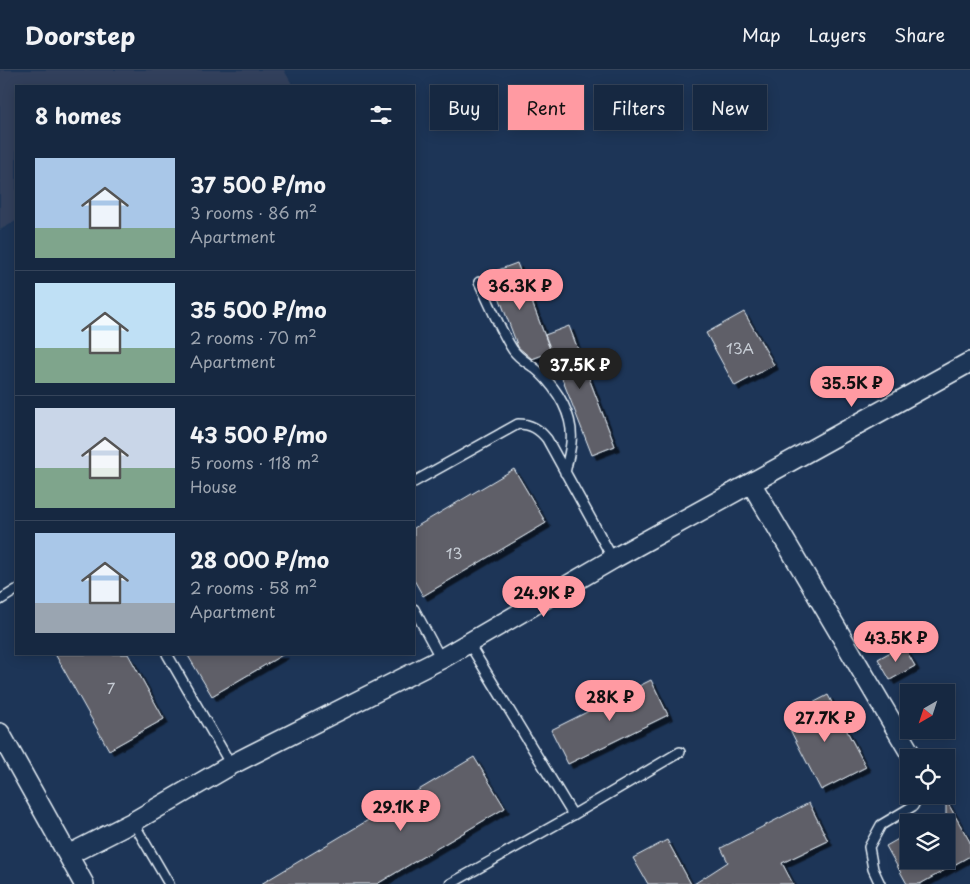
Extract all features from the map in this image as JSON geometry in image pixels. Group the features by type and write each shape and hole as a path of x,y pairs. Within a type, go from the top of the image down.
{"street":[{"path":"68,855 132,822 231,765 441,659 613,559 970,362"},
{"path":"751,484 908,749"},
{"path":"0,733 84,884"}],"lane":[{"path":"479,282 513,349 522,361 538,370 552,385 562,400 568,415 571,441 565,472"},
{"path":"415,481 518,424 534,427 541,432 565,472 613,559"},
{"path":"0,600 15,591"},
{"path":"415,611 441,659"},
{"path":"468,642 573,815"},
{"path":"168,655 231,765"},
{"path":"450,884 680,752"},
{"path":"880,884 873,870 869,847 881,825 914,804"},
{"path":"132,822 169,884"}],"shaded area":[{"path":"0,70 284,70 292,85 15,85 15,222 0,230"}],"building":[{"path":"517,263 551,352 532,359 518,347 490,273"},
{"path":"744,312 774,365 735,386 706,333"},
{"path":"569,326 615,446 592,455 545,335"},
{"path":"514,469 546,523 423,596 415,582 415,527"},
{"path":"903,645 915,666 890,680 878,659"},
{"path":"56,655 129,655 164,719 109,750"},
{"path":"188,655 282,655 212,696"},
{"path":"651,680 668,715 568,764 551,730"},
{"path":"828,695 866,767 821,790 784,718"},
{"path":"474,757 505,808 377,884 261,884"},
{"path":"809,803 828,841 782,863 793,884 694,884 728,862 721,848"},
{"path":"946,804 948,804 954,814 946,814"},
{"path":"955,816 970,842 970,856 955,864"},
{"path":"900,838 900,869 947,869 920,884 907,884 886,846"},
{"path":"667,840 691,884 648,884 633,858"}]}
